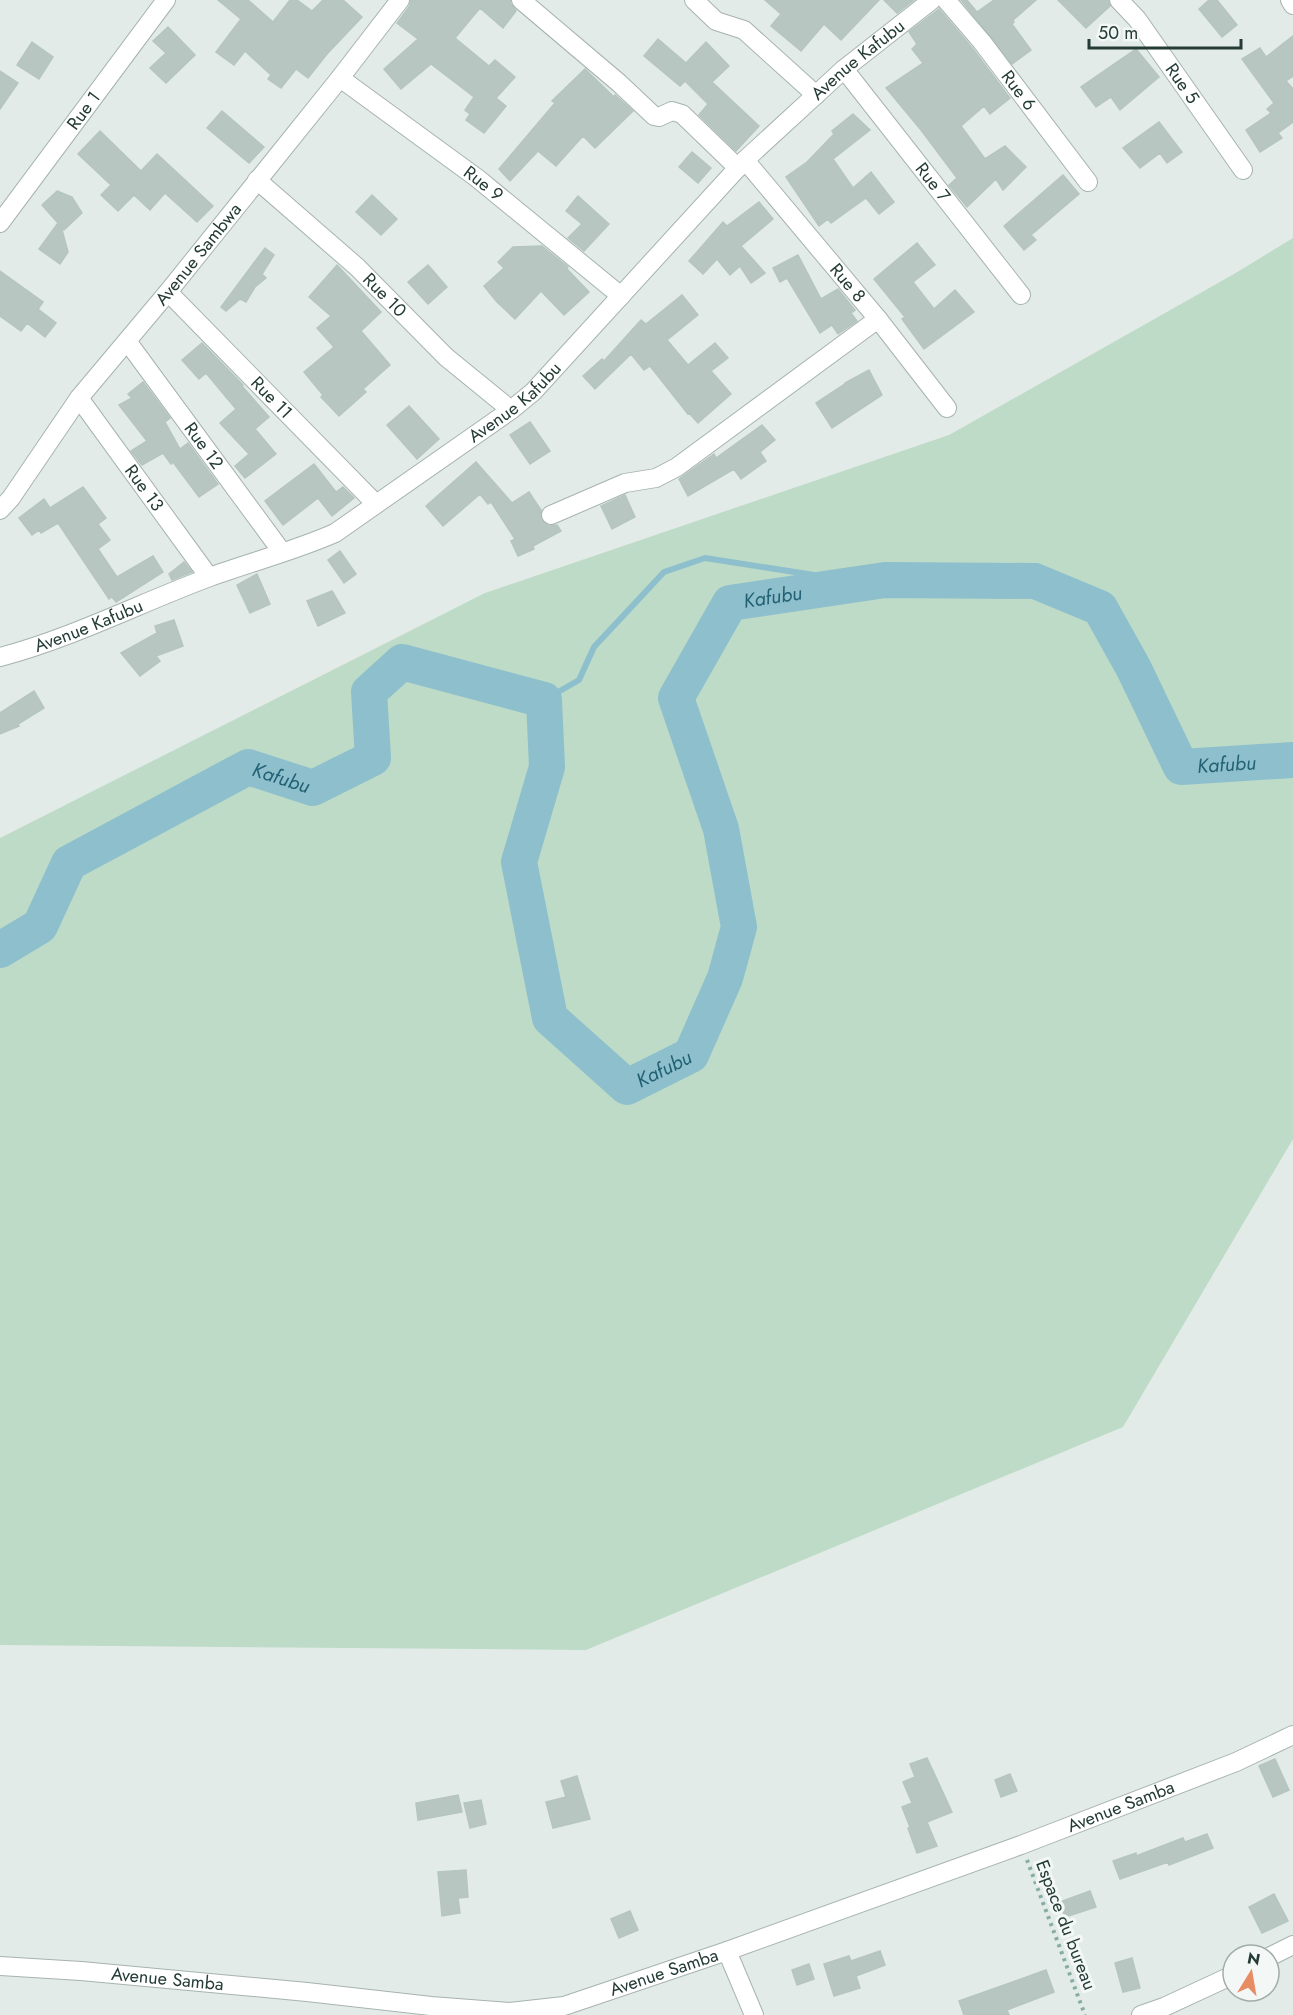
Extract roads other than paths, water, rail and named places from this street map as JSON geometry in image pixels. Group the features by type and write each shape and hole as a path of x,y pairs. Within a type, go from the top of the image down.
{"street":[{"name":"Rue 1","path":"0,223 166,0"},
{"name":"Avenue Sambwa","path":"0,510 11,498 79,398 168,292 400,0"},
{"name":"Rue 8","path":"521,0 619,82 654,116 659,117 672,111 682,114 741,164 878,319 947,408"},
{"path":"694,0 716,21 744,30 816,95"},
{"name":"Avenue Kafubu","path":"0,657 36,648 209,578 308,545 335,533 511,411 533,392 741,164 844,69 932,0"},
{"name":"Rue 6","path":"946,0 982,42 1088,182"},
{"name":"Rue 5","path":"1119,0 1137,19 1243,170"},
{"path":"1290,0 1293,5"},
{"name":"Rue 7","path":"844,69 1021,295"},
{"name":"Rue 9","path":"340,78 477,178 621,296"},
{"name":"Rue 10","path":"258,180 357,267 446,357 511,411"},
{"name":"Rue 11","path":"168,292 376,504"},
{"path":"551,514 625,483 656,478 677,466 878,319"},
{"name":"Rue 12","path":"127,341 282,552"},
{"name":"Rue 13","path":"79,398 209,578"},
{"name":"Avenue Samba","path":"0,1966 93,1972 510,2012 564,2006 727,1952 1021,1845 1236,1762 1293,1735"},
{"path":"727,1952 754,2015"},
{"path":"1142,2015 1221,1981"}],"waterway":[{"path":"544,700 579,680 594,647 664,572 705,558 865,583"},
{"name":"Kafubu","path":"0,950 40,926 69,863 248,767 313,788 373,758 369,692 402,662 544,700 547,767 519,862 550,1018 627,1087 691,1055 725,978 739,927 721,829 676,698 730,603 885,580 1035,581 1100,608 1134,669 1181,767 1293,760"}]}
